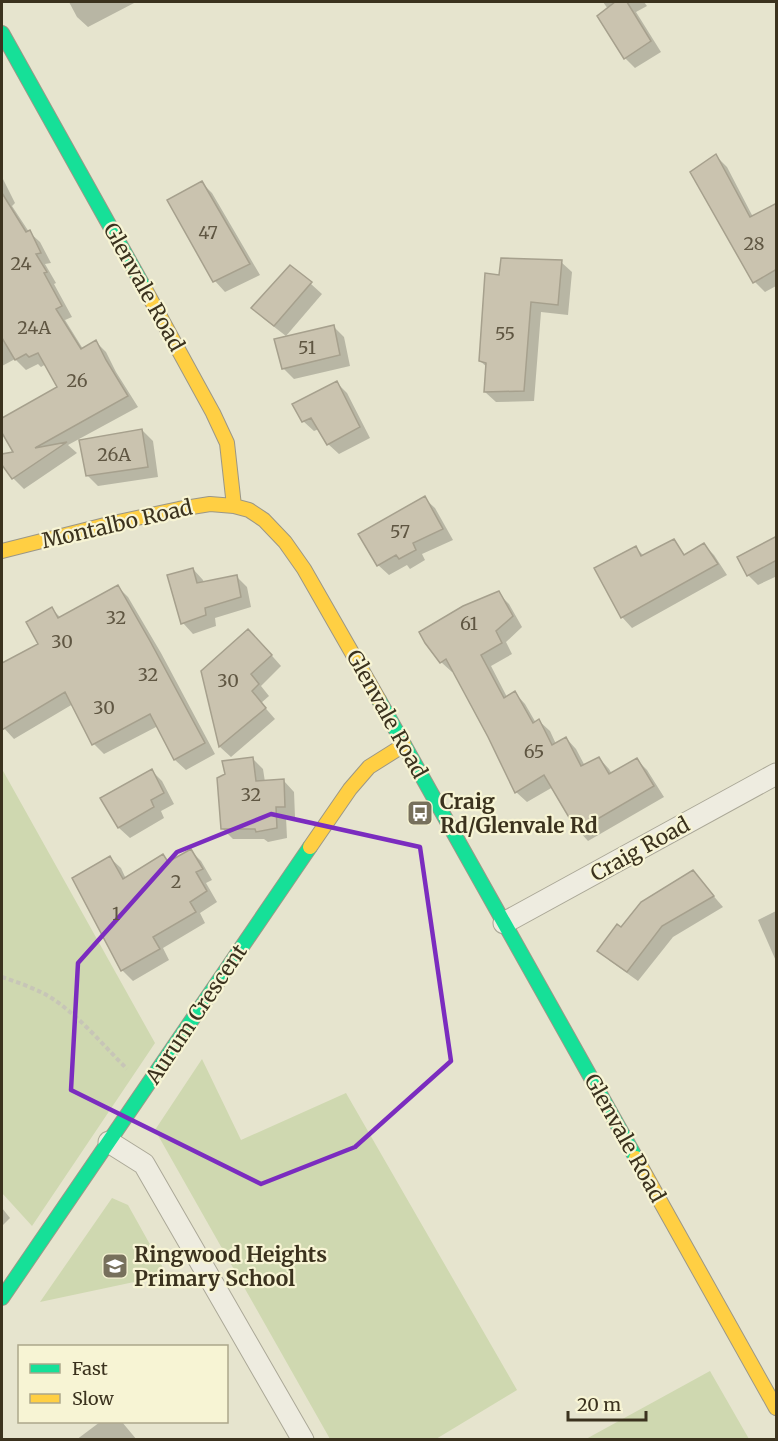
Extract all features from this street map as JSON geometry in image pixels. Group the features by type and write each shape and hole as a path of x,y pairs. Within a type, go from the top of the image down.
{"street":[{"name":"Glenvale Road","path":"2,33 213,413 227,443 234,506 249,510 264,520 285,542 304,569 777,1408"},
{"name":"Montalbo Road","path":"2,551 179,508 210,504 234,506"},
{"name":"Aurum Crescent","path":"2,1298 350,789 375,762 404,745"},
{"name":"Craig Road","path":"504,923 777,774"},
{"path":"109,1142 144,1164 303,1440"}],"path":[{"path":"2,977 52,998 84,1025 145,1088"}],"highlighted area":[{"path":"271,814 420,847 451,1061 355,1147 261,1184 71,1090 78,963 177,852"}],"green space":[{"path":"2,769 155,1043 32,1226 2,1193"},
{"path":"202,1059 241,1140 346,1093 517,1390 436,1439 330,1439 155,1130"},
{"path":"112,1198 128,1205 167,1275 40,1302"},
{"path":"710,1371 749,1439 586,1439"}],"building":[{"path":"615,2 627,2 651,41 624,59 597,16"},
{"path":"716,154 750,217 777,203 777,269 753,283 690,172"},
{"path":"202,181 250,264 213,282 167,200"},
{"path":"2,193 26,232 30,230 41,253 36,254 62,306 56,309 81,349 96,340 128,396 35,448 67,442 12,479 2,465 2,454 13,452 2,433 2,418 57,387 38,353 29,357 26,354 15,360 2,338"},
{"path":"501,258 562,260 558,305 531,302 524,391 484,392 486,363 479,361 485,273 499,275"},
{"path":"290,265 312,282 274,326 251,308"},
{"path":"334,325 340,355 282,369 274,339"},
{"path":"337,381 360,427 327,445 311,418 302,422 292,404"},
{"path":"142,429 148,467 86,476 79,440"},
{"path":"425,496 443,529 413,543 416,550 399,559 396,555 377,566 358,534"},
{"path":"777,536 777,560 747,576 737,557"},
{"path":"674,539 684,555 704,543 718,564 621,618 594,568 636,546 641,556"},
{"path":"193,568 197,583 237,575 241,597 205,608 206,615 181,624 167,575"},
{"path":"118,585 205,743 174,760 150,714 92,745 65,692 2,730 2,663 38,644 26,622 52,607 58,618"},
{"path":"499,591 513,616 496,631 502,643 481,655 504,698 515,691 533,723 539,719 552,745 566,737 581,766 599,757 609,774 637,758 654,786 577,831 544,775 515,793 446,659 440,663 419,632 463,606"},
{"path":"248,629 272,655 251,674 259,684 252,691 266,708 219,747 201,671"},
{"path":"253,757 256,781 284,779 285,807 276,807 277,828 256,832 255,829 221,829 217,778 225,774 222,761"},
{"path":"152,769 164,793 151,800 154,807 118,828 100,798"},
{"path":"191,849 203,869 196,872 207,891 190,902 196,912 153,937 160,949 121,971 72,878 110,856 123,879 163,854 168,862"},
{"path":"693,870 714,896 662,926 627,972 597,951 617,924 621,927 641,902"}],"traffic: fast":[{"path":"2,33 145,289"},
{"path":"379,700 636,1158"},
{"path":"2,1298 310,847"}],"traffic: slow":[{"path":"145,289 227,443 234,506"},
{"path":"2,551 179,509 210,504 249,510 264,520 285,542 304,569 379,700"},
{"path":"310,847 350,789 369,767 404,745"},
{"path":"636,1158 776,1408"}],"place":[{"name":"Craig Rd/Glenvale Rd","path":"420,813"},
{"name":"Ringwood Heights Primary School","path":"115,1266"}]}
